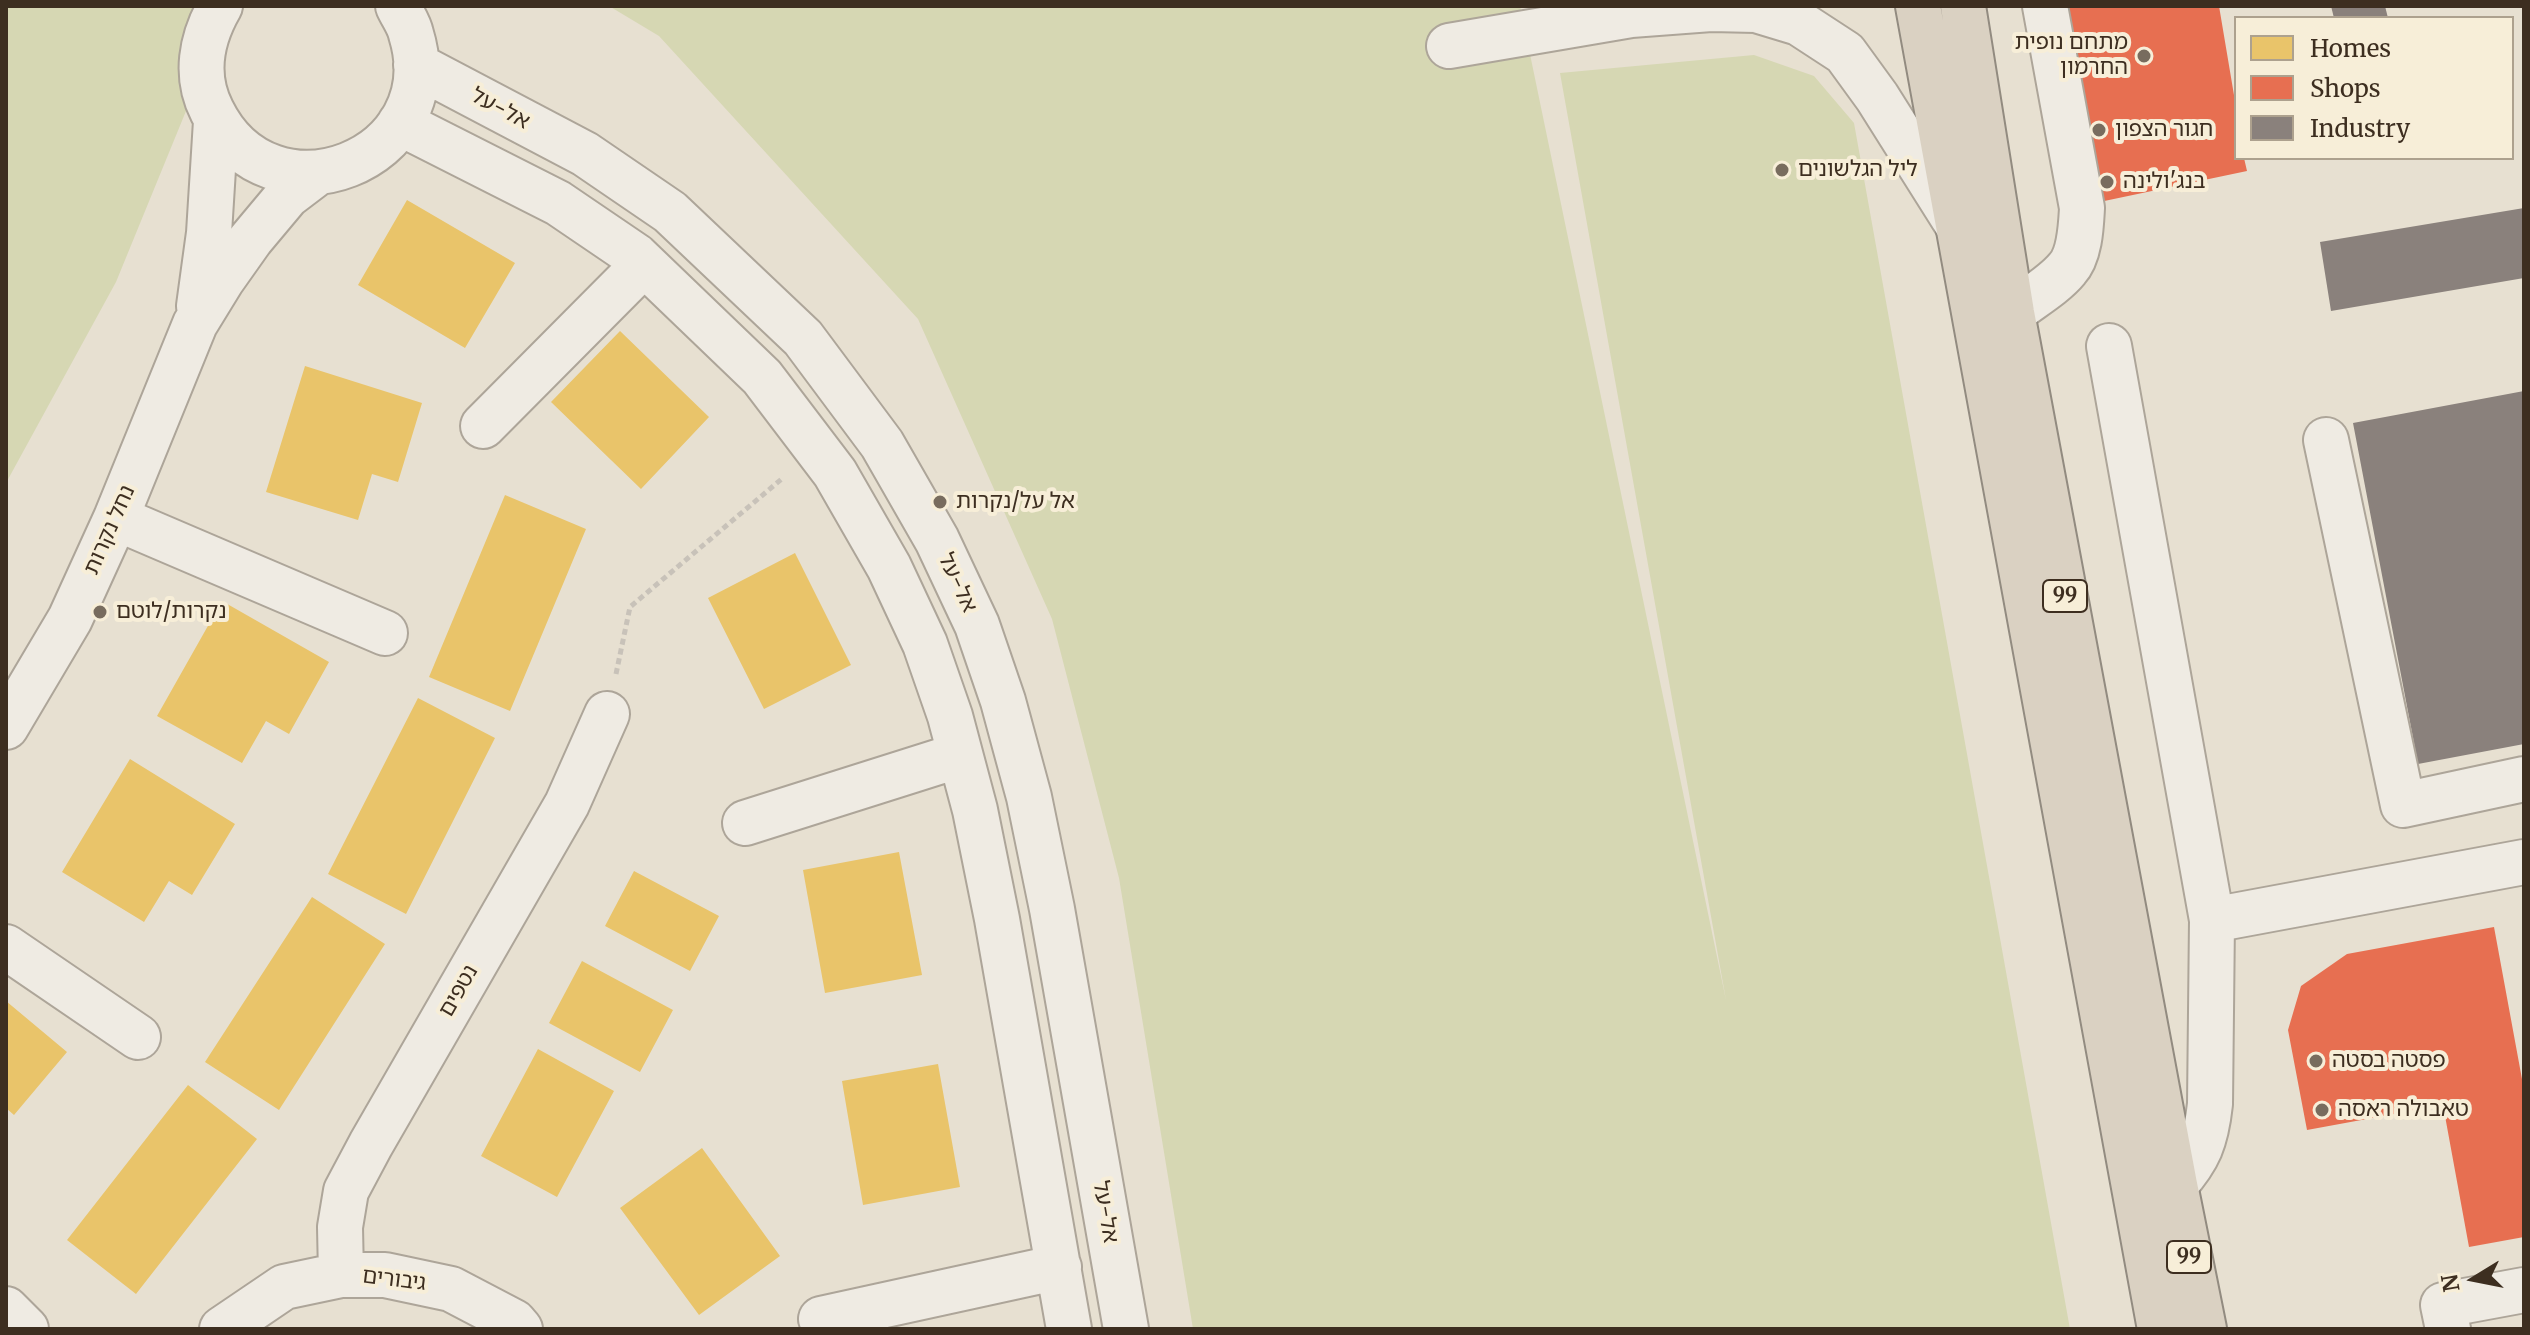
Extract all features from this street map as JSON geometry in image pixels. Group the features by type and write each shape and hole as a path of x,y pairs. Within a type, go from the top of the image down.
{"highway":[{"name":"99","path":"1918,6 2160,1329"},
{"name":"99","path":"1963,6 2012,313 2204,1329"}],"street":[{"path":"220,6 207,29 200,64 206,99 216,121 248,156 281,171 316,174 341,169 365,159 384,143 400,123 413,95 416,65 411,33 398,6"},
{"path":"2012,313 2069,268 2081,223 2082,208 2045,6"},
{"path":"1449,46 1640,10 1756,10 1799,23 1845,53 1877,97 1957,224"},
{"name":"אל-על","path":"416,65 585,154 670,212 803,338 882,444 937,540 977,625 1003,701 1029,797 1052,909 1126,1329"},
{"name":"נחל נקרות","path":"6,727 70,619 116,518 195,324 204,283 216,121"},
{"path":"400,123 558,203 644,264 762,377 835,473 889,567 925,644 975,810 1069,1329"},
{"name":"נחל נקרות","path":"195,324 251,239 287,196 316,174"},
{"path":"483,426 644,264"},
{"path":"2109,346 2212,920 2207,1131 2200,1152 2175,1185"},
{"path":"2326,440 2403,805 2524,779"},
{"path":"116,518 385,633"},
{"name":"נטפים","path":"341,1275 340,1227 346,1191 567,804 607,714"},
{"path":"745,823 960,755"},
{"path":"2212,920 2524,862"},
{"path":"6,947 138,1037"},
{"path":"821,1319 1059,1267"},
{"name":"גיבורים","path":"222,1329 284,1287 341,1275 385,1275 451,1289 514,1322 520,1329"},
{"path":"2448,1329 2443,1305 2524,1290"},
{"path":"6,1309 26,1329"}],"path":[{"path":"607,714 630,607 817,449"}],"green space":[{"path":"6,6 229,6 116,282 6,483"},
{"path":"609,6 1520,6 1726,1000 1560,73 1754,55 1814,76 1854,123 2070,1329 1193,1329 1119,878 1052,619 918,319 659,36"}],"building: Homes":[{"path":"407,200 515,263 465,348 358,285"},
{"path":"620,331 709,417 641,489 551,402"},
{"path":"305,366 422,403 398,482 372,474 358,520 266,492"},
{"path":"505,495 586,529 510,711 429,677"},
{"path":"795,553 851,665 764,709 708,598"},
{"path":"222,601 329,662 289,734 266,721 242,763 157,716"},
{"path":"418,698 495,738 406,914 328,874"},
{"path":"130,759 235,824 192,895 169,881 144,922 62,872"},
{"path":"899,852 922,975 825,993 803,870"},
{"path":"634,871 719,916 690,971 605,926"},
{"path":"312,897 385,944 279,1110 205,1062"},
{"path":"582,961 673,1010 640,1072 549,1023"},
{"path":"6,1001 67,1052 14,1115 6,1108"},
{"path":"538,1049 614,1091 557,1197 481,1156"},
{"path":"938,1064 960,1187 863,1205 842,1081"},
{"path":"188,1085 257,1139 136,1294 67,1240"},
{"path":"702,1148 780,1256 699,1315 620,1208"}],"building: Shops":[{"name":"מתחם נופית החרמון","path":"2051,6 2219,6 2234,95 2234,160 2244,160 2247,171 2090,204"},
{"path":"2494,927 2524,1090 2524,1237 2469,1247 2443,1105 2307,1130 2288,1030 2301,986 2347,954"}],"building: Industry":[{"path":"2331,6 2385,6 2388,16 2334,16"},
{"path":"2524,208 2524,278 2331,311 2320,242"},
{"path":"2524,391 2524,744 2418,764 2353,423"}],"place":[{"name":"מתחם נופית החרמון","path":"2144,56"},
{"name":"חגור הצפון","path":"2099,130"},
{"name":"ליל הגלשונים","path":"1782,170"},
{"name":"בנג'ולינה","path":"2107,182"},
{"name":"אל על/נקרות","path":"940,502"},
{"name":"נקרות/לוטם","path":"100,612"},
{"name":"פסטה בסטה","path":"2316,1061"},
{"name":"טאבולה ראסה","path":"2322,1110"}]}
